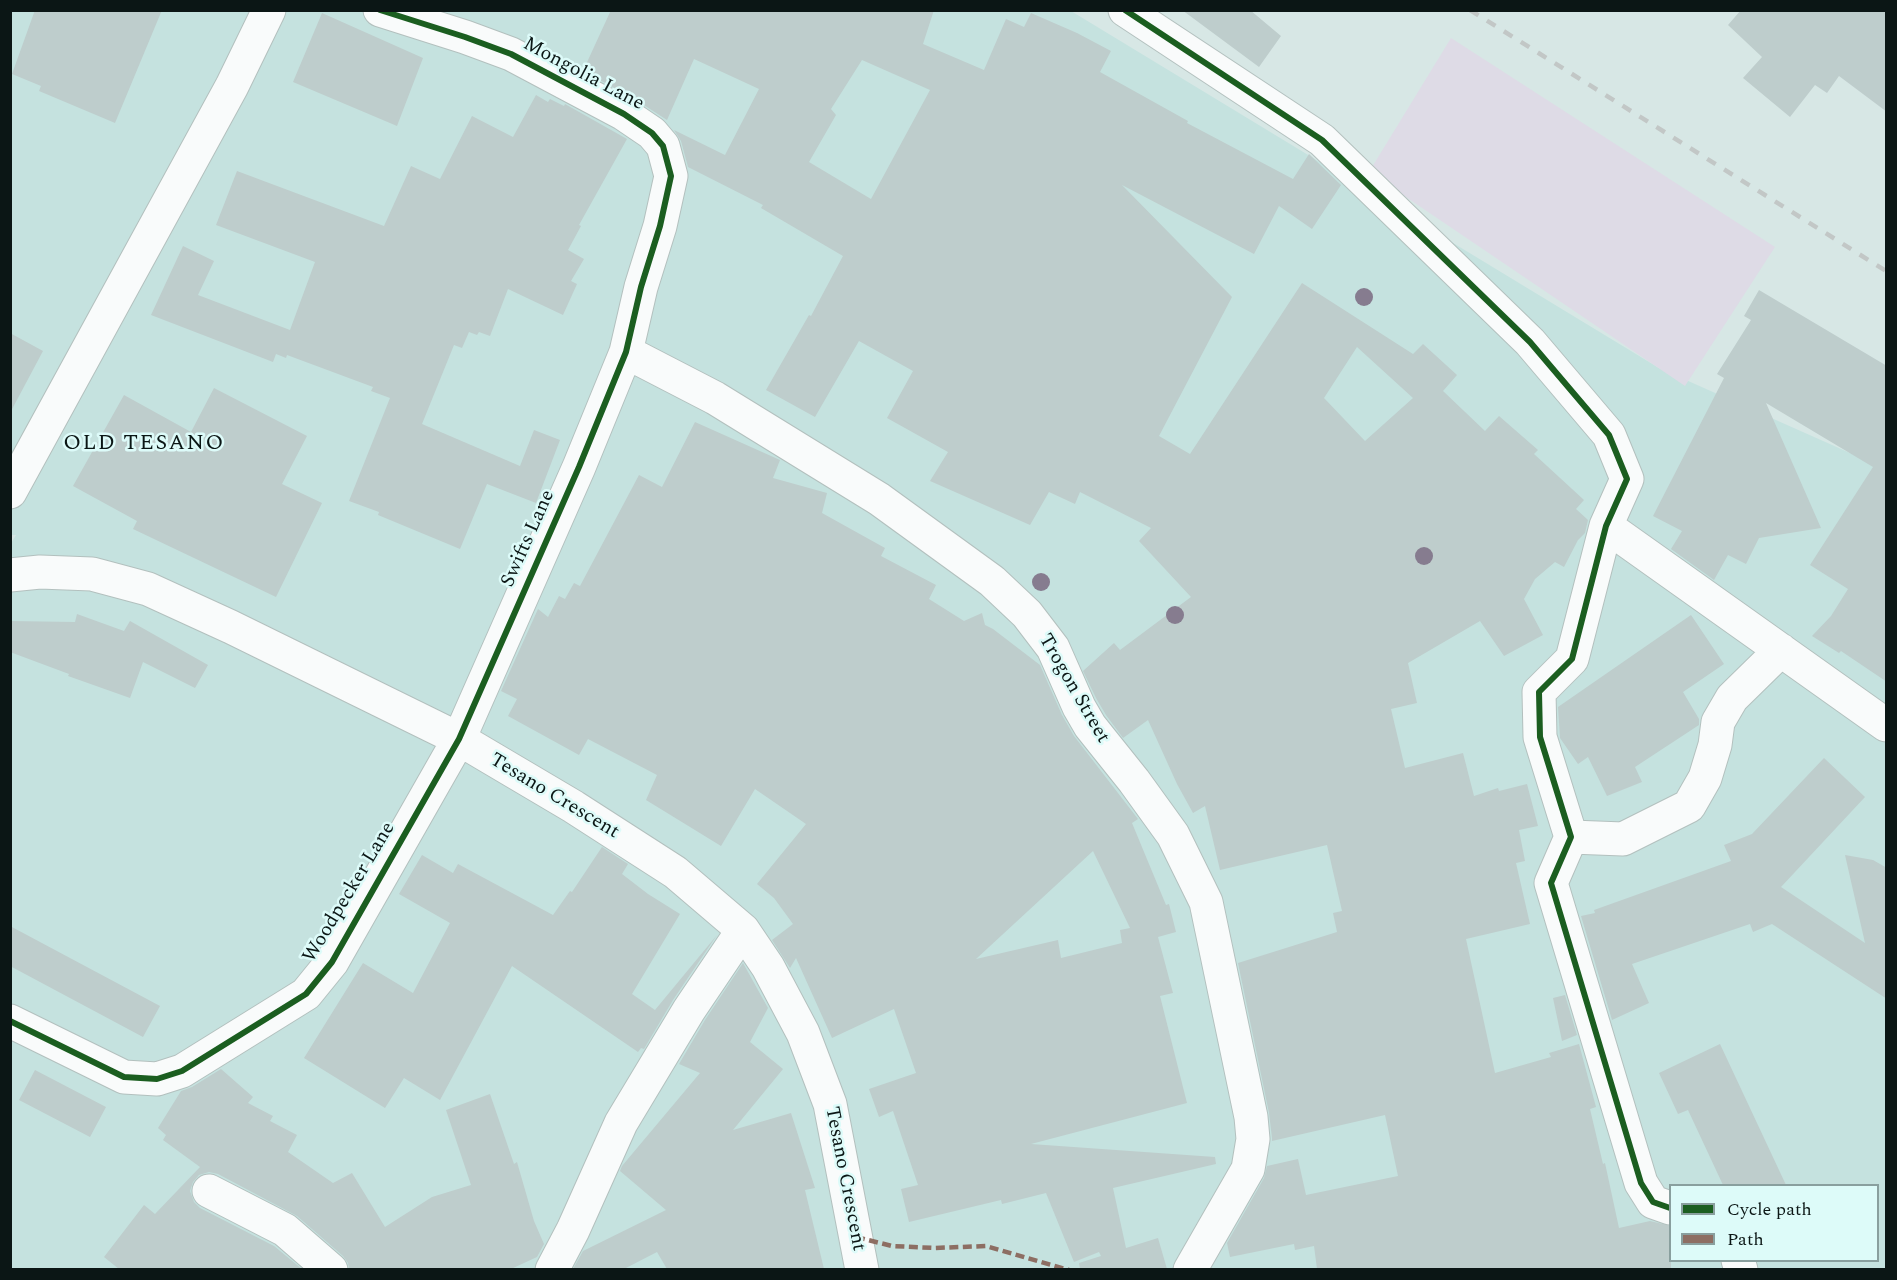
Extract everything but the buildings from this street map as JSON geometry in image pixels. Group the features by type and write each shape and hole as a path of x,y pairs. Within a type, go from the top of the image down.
{"street":[{"path":"10,492 232,86 269,10"},
{"name":"Mongolia Lane","path":"380,10 465,36 511,54 624,114 652,133 663,146 671,176 626,352"},
{"path":"1125,10 1322,140 1530,342 1609,435 1627,479 1606,526 1572,659 1539,692 1540,737 1571,837 1551,883 1641,1183 1653,1202 1669,1207"},
{"name":"Swifts Lane","path":"459,739 579,467 626,352"},
{"name":"Trogon Street","path":"626,352 715,398 879,499 992,581 1027,614 1053,648 1090,726 1173,835 1206,902 1251,1117 1253,1139 1248,1169 1190,1269"},
{"path":"1606,526 1887,725"},
{"name":"Tesano Crescent","path":"10,575 40,572 92,574 148,589 242,632 459,739 574,807 675,872 743,930 768,967 803,1033 830,1104 862,1269"},
{"path":"1571,837 1623,839 1689,806 1705,778 1715,745 1718,722 1732,698 1780,650"},
{"name":"Woodpecker Lane","path":"10,1021 124,1077 157,1079 182,1071 306,994 332,962 459,739"},
{"path":"552,1269 573,1230 621,1123 689,1010 743,930"},
{"path":"209,1191 285,1230 331,1269"}],"shaded area":[{"path":"11,11 1071,11 1659,368 1886,469 1886,1269 11,1269 10,545 16,535 11,535"},
{"path":"1451,38 1775,247 1685,386 1369,172"}],"railway":[{"path":"1470,10 1886,271"}],"marked path":[{"path":"856,1237 892,1246 935,1248 986,1246 1069,1270"}],"cycle path":[{"path":"10,1021 124,1077 157,1079 182,1071 306,994 332,962 459,739 579,467 626,352 671,176 663,146 652,133 624,114 511,54 380,10"},
{"path":"1125,10 1322,140 1530,342 1609,435 1627,479 1606,526 1572,659 1539,692 1540,737 1571,837 1551,883 1641,1183 1653,1202 1669,1208"}],"district":[{"name":"OLD TESANO","path":"144,445"}]}
